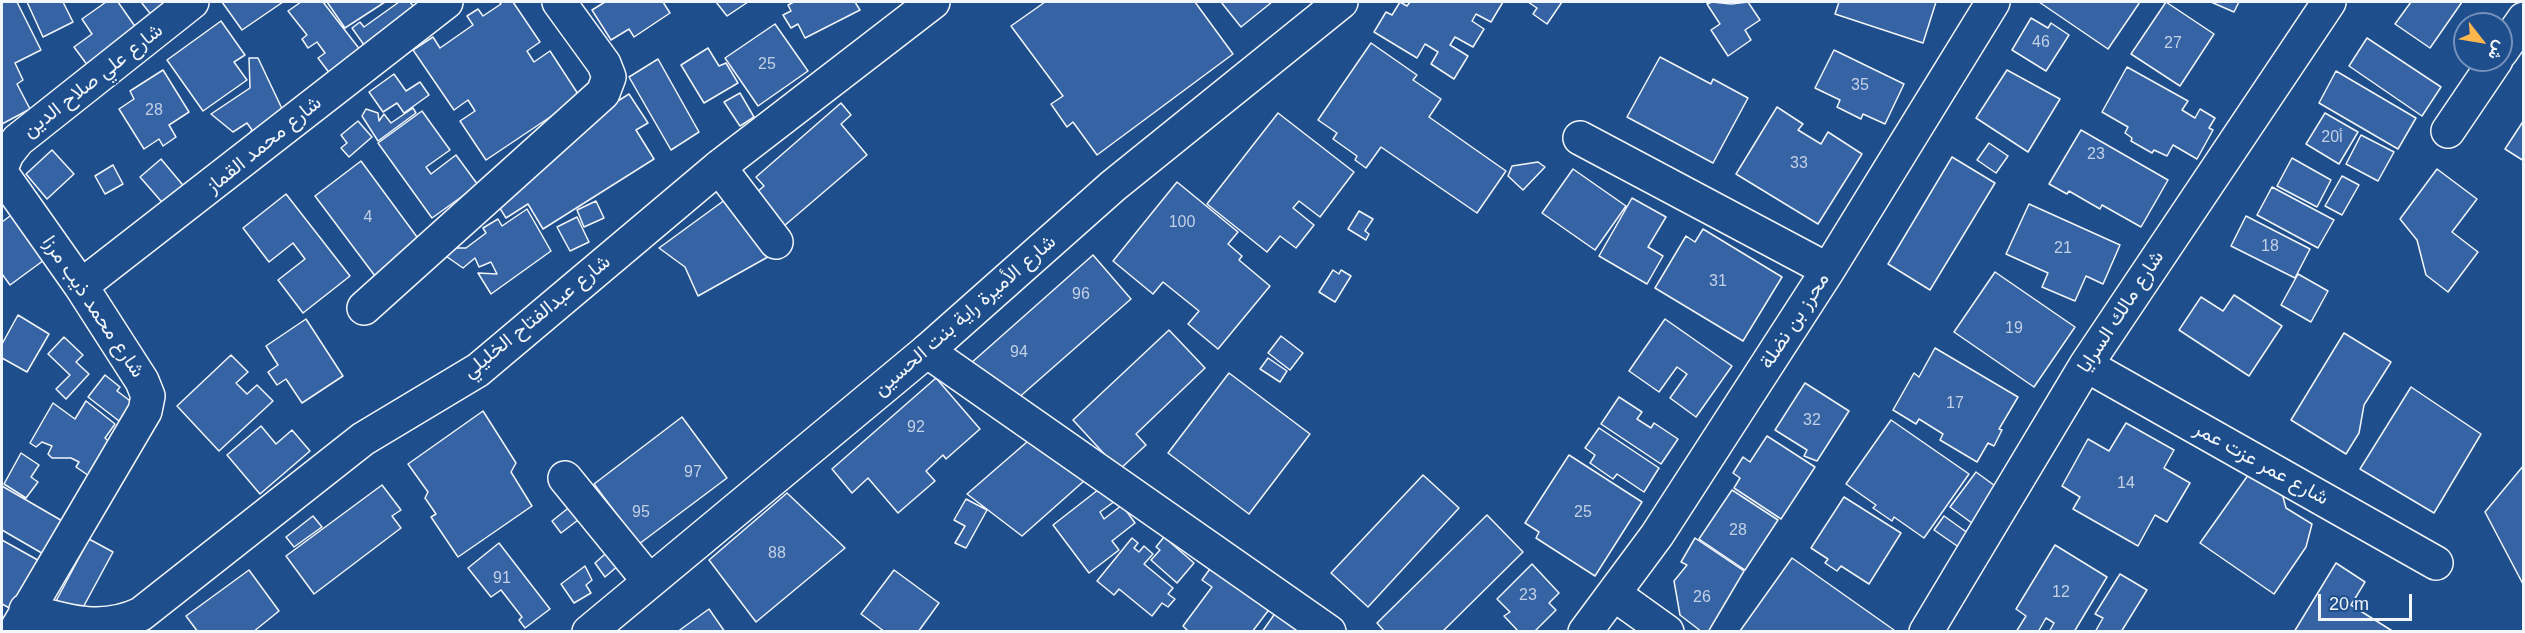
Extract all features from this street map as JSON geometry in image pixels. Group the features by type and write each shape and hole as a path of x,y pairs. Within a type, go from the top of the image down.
{"street":[{"name":"شارع علي صلاح الدين","path":"2,166 7,154 18,140 192,2"},
{"path":"364,308 603,93 609,78 604,64 559,2"},
{"name":"شارع الأميرة راية بنت الحسين","path":"589,632 927,351 1113,186 1341,2"},
{"name":"محرز بن نضلة","path":"1585,632 1657,535 1828,270 1993,2"},
{"name":"شارع مالك السرايا","path":"1928,631 2086,365 2329,2"},
{"name":"شارع محمد القماز","path":"81,286 430,7"},
{"name":"شارع عبدالفتاح الخليلي","path":"20,621 70,622 96,626 129,620 141,614 363,440 478,370 913,7"},
{"path":"2513,34 2523,19"},
{"path":"2448,132 2488,72"},
{"path":"1580,138 1828,270"},
{"path":"719,167 776,242"},
{"name":"شارع محمد ذيب مرزا","path":"2,174 81,286 142,381 148,396 147,404 20,621"},
{"path":"927,351 1329,632"},
{"name":"شارع عمر عزت عمر","path":"2086,365 2436,563"},
{"path":"565,478 649,581"},
{"path":"1614,594 1667,632"}],"building":[{"path":"2,2 17,2 41,50 15,63 23,80 17,84 30,109 2,124"},
{"path":"27,2 63,2 73,22 43,37"},
{"path":"106,2 118,2 141,35 91,70 74,47 92,34 82,19"},
{"path":"141,2 184,2 157,22"},
{"path":"222,2 283,2 242,30"},
{"path":"301,2 323,2 368,60 337,83 318,58 325,53 317,42 308,48 302,39 307,35 288,11"},
{"path":"327,2 385,2 345,28"},
{"path":"399,2 410,2 420,14 369,52 352,28 360,22 364,27"},
{"path":"499,2 513,2 540,42 527,51 534,62 550,51 580,97 486,160 460,121 475,111 468,100 454,110 413,50 433,37 440,48 473,25 467,16 478,9 483,16 501,4"},
{"path":"605,2 663,2 670,13 634,37 629,29 611,40 592,10"},
{"path":"716,2 748,2 727,16"},
{"path":"794,2 855,2 860,10 805,38 798,24 791,28 783,15 791,11 788,5"},
{"path":"1045,2 1195,2 1233,54 1097,155 1073,122 1067,127 1051,104 1063,96 1011,26"},
{"path":"1221,2 1272,2 1241,27"},
{"path":"1400,2 1407,6 1410,2 1503,2 1491,22 1476,14 1472,21 1484,29 1473,47 1455,37 1450,45 1468,56 1454,79 1431,64 1438,52 1425,44 1417,58 1374,32 1386,12 1392,15"},
{"path":"1528,2 1562,2 1547,24 1533,14 1537,8"},
{"path":"1712,2 1731,4 1748,2 1760,20 1745,30 1751,40 1728,56 1711,30 1720,24 1707,4"},
{"path":"1839,2 1936,2 1923,43 1835,14"},
{"path":"2039,2 2140,2 2108,49"},
{"path":"2166,2 2214,34 2180,86 2131,54"},
{"path":"2211,2 2239,2 2234,12"},
{"path":"2411,2 2462,2 2430,48 2395,24"},
{"path":"2031,18 2048,28 2051,23 2069,35 2046,71 2012,50"},
{"path":"221,21 245,55 234,62 247,80 203,111 167,60"},
{"path":"775,24 808,71 758,106 725,58"},
{"path":"2367,38 2441,87 2422,116 2349,66"},
{"path":"1371,43 1417,75 1413,80 1441,99 1429,117 1506,171 1477,213 1381,147 1366,168 1355,160 1357,156 1333,139 1337,133 1318,120"},
{"path":"708,48 719,66 726,63 738,83 704,103 681,65"},
{"path":"1834,50 1904,84 1885,124 1863,114 1861,119 1837,107 1840,100 1815,88"},
{"path":"1660,57 1711,84 1713,79 1748,98 1713,163 1627,117"},
{"path":"249,58 258,58 285,115 248,136 252,130 247,123 233,132 211,114 250,88"},
{"path":"658,59 699,132 671,150 629,77"},
{"path":"2127,67 2188,101 2182,110 2195,118 2200,109 2215,118 2209,128 2213,130 2197,159 2173,145 2167,156 2154,150 2152,153 2131,141 2132,138 2125,133 2128,127 2102,112"},
{"path":"163,70 189,112 169,125 176,137 163,146 159,139 144,149 119,109 134,99 130,91"},
{"path":"2007,70 2060,99 2028,152 1976,118"},
{"path":"2336,71 2416,118 2398,149 2319,103"},
{"path":"394,74 406,91 420,82 429,95 404,113 397,103 383,112 369,92"},
{"path":"740,93 754,117 740,126 724,102"},
{"path":"629,94 648,123 636,130 654,159 543,229 528,204 506,218 493,197 556,158 548,145"},
{"path":"841,103 851,115 841,124 867,155 777,232 749,199 764,186 756,177"},
{"path":"1777,107 1803,124 1798,130 1821,144 1828,132 1862,154 1818,224 1736,174"},
{"path":"413,108 416,113 378,141 362,116 366,109 378,113 379,121 384,114 391,123"},
{"path":"422,111 450,150 426,167 431,174 456,155 478,185 432,218 378,143"},
{"path":"1278,113 1354,172 1320,217 1299,201 1293,208 1314,225 1296,248 1280,236 1267,252 1207,204"},
{"path":"2325,113 2358,132 2339,164 2306,144"},
{"path":"2524,120 2524,161 2505,149"},
{"path":"358,121 372,137 349,157 341,148 347,143 341,135"},
{"path":"2081,130 2168,180 2141,227 2102,205 2100,209 2069,191 2067,194 2049,184"},
{"path":"2361,135 2394,152 2378,181 2346,164"},
{"path":"1989,143 2008,156 1996,173 1977,160"},
{"path":"52,150 74,174 47,199 26,174"},
{"path":"1952,157 1995,183 1930,290 1888,264"},
{"path":"2292,158 2331,180 2317,207 2277,186"},
{"path":"161,159 187,190 167,208 140,177"},
{"path":"361,161 420,241 375,276 315,196"},
{"path":"1538,162 1545,167 1523,190 1508,176 1512,166"},
{"path":"113,165 123,184 105,194 95,176"},
{"path":"1573,169 1626,206 1595,250 1542,213"},
{"path":"2437,169 2477,199 2452,232 2478,252 2448,292 2426,275 2417,240 2400,219"},
{"path":"2342,176 2359,185 2342,215 2325,206"},
{"path":"1177,182 1238,232 1228,244 1242,256 1239,260 1270,286 1218,349 1188,324 1199,311 1163,282 1153,294 1113,261"},
{"path":"2272,187 2334,220 2318,248 2257,215"},
{"path":"286,194 350,276 303,313 278,280 305,259 293,243 269,262 243,228"},
{"path":"733,194 775,253 698,296 685,267 659,248"},
{"path":"1632,198 1666,217 1648,247 1663,256 1647,284 1599,256"},
{"path":"596,201 604,218 584,227 577,210"},
{"path":"2029,204 2120,245 2103,284 2086,276 2075,301 2042,287 2048,273 2006,254"},
{"path":"22,207 55,252 10,285 2,274 2,222"},
{"path":"527,209 551,251 491,294 478,273 497,274 491,262 479,267 475,258 463,268 443,254 449,248 466,248 486,233 483,228 498,219 502,226"},
{"path":"1359,211 1373,219 1365,231 1369,234 1366,240 1348,229"},
{"path":"2246,216 2310,249 2295,278 2231,246"},
{"path":"577,217 589,242 570,251 557,227"},
{"path":"1703,229 1782,277 1743,341 1655,288 1686,236 1695,242"},
{"path":"1093,255 1131,299 1008,407 970,364"},
{"path":"1333,270 1339,274 1341,270 1351,276 1335,302 1319,292"},
{"path":"1995,272 2075,327 2034,387 1954,332"},
{"path":"2298,274 2328,291 2311,322 2281,305"},
{"path":"2234,295 2282,326 2249,376 2179,330 2201,297 2223,311"},
{"path":"18,315 49,334 27,372 2,358 2,344"},
{"path":"306,319 343,376 302,403 286,379 277,385 268,372 278,365 266,346"},
{"path":"1665,319 1732,366 1696,417 1670,398 1687,374 1677,367 1659,392 1629,371"},
{"path":"1169,330 1205,368 1136,434 1146,445 1119,470 1073,420"},
{"path":"2344,333 2391,362 2364,405 2359,433 2346,454 2291,420"},
{"path":"1281,336 1303,353 1290,370 1268,353"},
{"path":"64,337 83,355 76,362 89,374 66,399 56,389 70,375 48,354"},
{"path":"1935,348 2018,397 1999,429 2002,430 1994,446 1988,443 1977,462 1940,440 1943,434 1919,419 1916,424 1893,410 1914,373 1919,377"},
{"path":"231,355 248,372 236,383 247,394 257,385 273,401 219,451 177,406"},
{"path":"1268,358 1287,371 1280,382 1260,369"},
{"path":"1229,373 1310,434 1249,514 1168,453"},
{"path":"105,375 120,387 117,391 133,403 119,421 88,397"},
{"path":"936,378 980,429 946,459 943,455 926,471 935,481 898,513 868,478 852,493 832,469"},
{"path":"1805,383 1849,411 1817,461 1804,456 1807,450 1775,430"},
{"path":"2411,387 2481,434 2434,513 2360,469"},
{"path":"1619,397 1642,412 1637,419 1651,428 1654,423 1678,439 1661,464 1601,424"},
{"path":"86,401 115,424 105,438 115,447 95,480 76,467 79,462 71,458 52,458 48,454 52,446 42,442 36,447 30,443 53,403 75,419"},
{"path":"483,411 516,463 511,472 532,506 458,557 431,517 436,514 425,498 428,492 408,464"},
{"path":"682,417 727,478 639,544 594,484"},
{"path":"1891,420 1969,474 1924,538 1894,517 1892,521 1873,508 1876,505 1846,484"},
{"path":"2126,423 2174,450 2164,468 2190,483 2167,522 2155,515 2138,546 2073,509 2080,497 2062,486 2088,439 2109,451"},
{"path":"261,426 276,444 292,430 310,451 260,494 227,455"},
{"path":"1599,428 1659,468 1644,492 1617,474 1613,479 1590,463 1595,455 1585,448"},
{"path":"1035,435 1084,481 1022,536 967,494"},
{"path":"1767,436 1815,467 1781,519 1734,488 1740,478 1733,473 1743,457 1750,462"},
{"path":"21,453 39,465 31,477 38,482 26,498 4,484"},
{"path":"1569,455 1642,502 1595,576 1536,538 1539,532 1525,523"},
{"path":"2524,465 2524,586 2485,512"},
{"path":"2251,471 2282,493 2286,508 2312,524 2306,547 2274,594 2200,543"},
{"path":"1976,472 2002,491 1976,526 1950,507"},
{"path":"1423,475 1459,508 1368,607 1331,573"},
{"path":"382,485 401,510 392,516 401,528 314,594 286,556"},
{"path":"2,486 71,526 52,559 2,530"},
{"path":"1103,486 1115,501 1100,512 1104,519 1122,505 1135,523 1112,541 1119,550 1089,573 1053,525"},
{"path":"1732,490 1778,520 1745,570 1699,539"},
{"path":"787,493 845,548 756,622 709,560"},
{"path":"1844,497 1901,533 1869,584 1841,566 1837,571 1825,563 1828,559 1811,548"},
{"path":"966,499 987,510 966,548 955,543 965,526 954,520"},
{"path":"576,502 586,514 561,533 552,521"},
{"path":"1487,515 1523,552 1442,632 1385,632 1377,623"},
{"path":"313,516 322,527 294,547 286,537"},
{"path":"1944,516 1972,536 1963,550 1934,530"},
{"path":"1164,537 1194,563 1177,583 1151,560 1160,550 1156,547"},
{"path":"1132,538 1138,543 1134,548 1139,552 1144,546 1153,554 1144,564 1173,588 1168,594 1175,599 1168,607 1162,603 1152,616 1119,589 1114,595 1097,581"},
{"path":"1695,538 1744,571 1708,632 1702,632 1680,615 1674,581 1687,565 1681,562"},
{"path":"89,539 113,552 80,613 56,601"},
{"path":"2,540 43,563 15,611 2,604"},
{"path":"499,543 550,609 525,628 519,620 522,617 501,590 491,597 468,568"},
{"path":"2055,545 2107,577 2074,632 2049,632 2054,623 2046,618 2038,632 2016,632 2026,616 2016,609"},
{"path":"613,547 619,565 605,577 595,563"},
{"path":"1792,558 1894,630 1892,632 1740,631"},
{"path":"1217,559 1274,603 1252,632 1189,632 1183,626 1212,587 1202,580"},
{"path":"2336,563 2365,582 2351,605 2394,632 2294,632"},
{"path":"1532,564 1559,593 1549,603 1556,610 1534,632 1519,632 1504,616 1510,612 1497,599"},
{"path":"585,566 592,580 586,585 591,593 574,603 561,584"},
{"path":"249,570 279,611 253,632 198,632 186,616"},
{"path":"894,570 939,603 918,632 885,632 861,614"},
{"path":"2120,574 2147,590 2121,632 2095,632 2103,618 2095,614"},
{"path":"1283,602 1312,632 1262,632"},
{"path":"709,609 725,632 677,632"}]}
